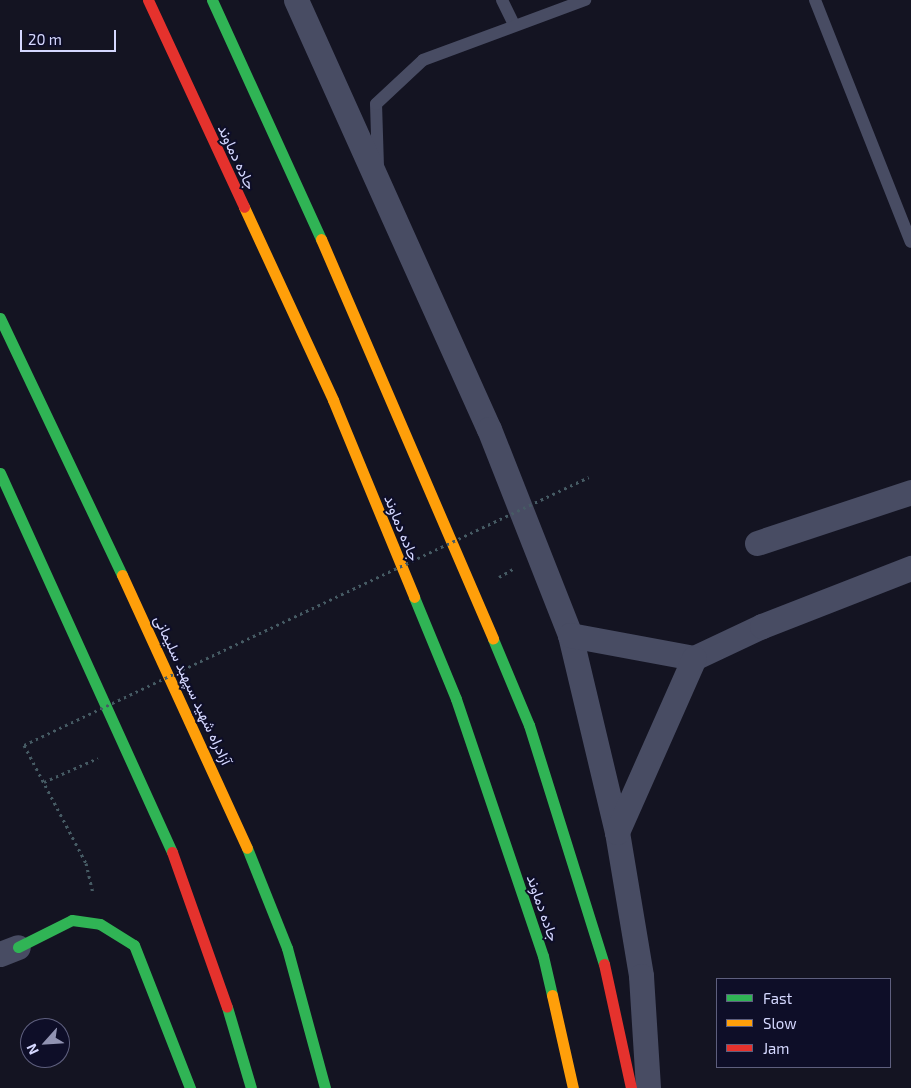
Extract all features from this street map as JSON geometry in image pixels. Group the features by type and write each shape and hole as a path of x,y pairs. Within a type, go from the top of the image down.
{"highway":[{"name":"جاده دماوند","path":"148,0 333,400 456,699 543,956 573,1088"},
{"path":"212,0 385,379 529,725 597,937 631,1088"},
{"name":"آزادراه شهید سپهبد سلیمانی","path":"0,318 221,783 287,948 325,1088"},
{"path":"0,473 158,814 215,966 251,1088"},
{"path":"9,951 72,920 100,924 134,944 190,1088"}],"street":[{"path":"296,0 490,429 538,557 570,635 616,832 641,976 648,1088"},
{"path":"757,543 911,492"},
{"path":"570,635 694,658 762,626 911,568"},
{"path":"616,832 694,658"}],"lane":[{"path":"502,0 514,25"},
{"path":"379,185 376,104 423,60 585,0"},
{"path":"815,0 911,242"}],"path":[{"path":"100,924 86,863 24,745 589,477"},
{"path":"474,591 538,557"},
{"path":"44,782 126,745"}],"traffic: fast":[{"path":"212,0 321,239"},
{"path":"0,318 122,575"},
{"path":"0,473 172,852"},
{"path":"414,597 456,699 543,956 552,995"},
{"path":"493,639 529,725 604,964"},
{"path":"247,848 287,948 325,1088"},
{"path":"18,947 72,920 100,924 134,945 190,1088"},
{"path":"227,1007 251,1088"}],"traffic: slow":[{"path":"244,207 333,400 414,597"},
{"path":"321,239 493,639"},
{"path":"122,575 247,848"},
{"path":"552,995 573,1088"}],"traffic: jam":[{"path":"148,0 244,207"},
{"path":"172,852 227,1007"},
{"path":"604,964 631,1088"}]}
